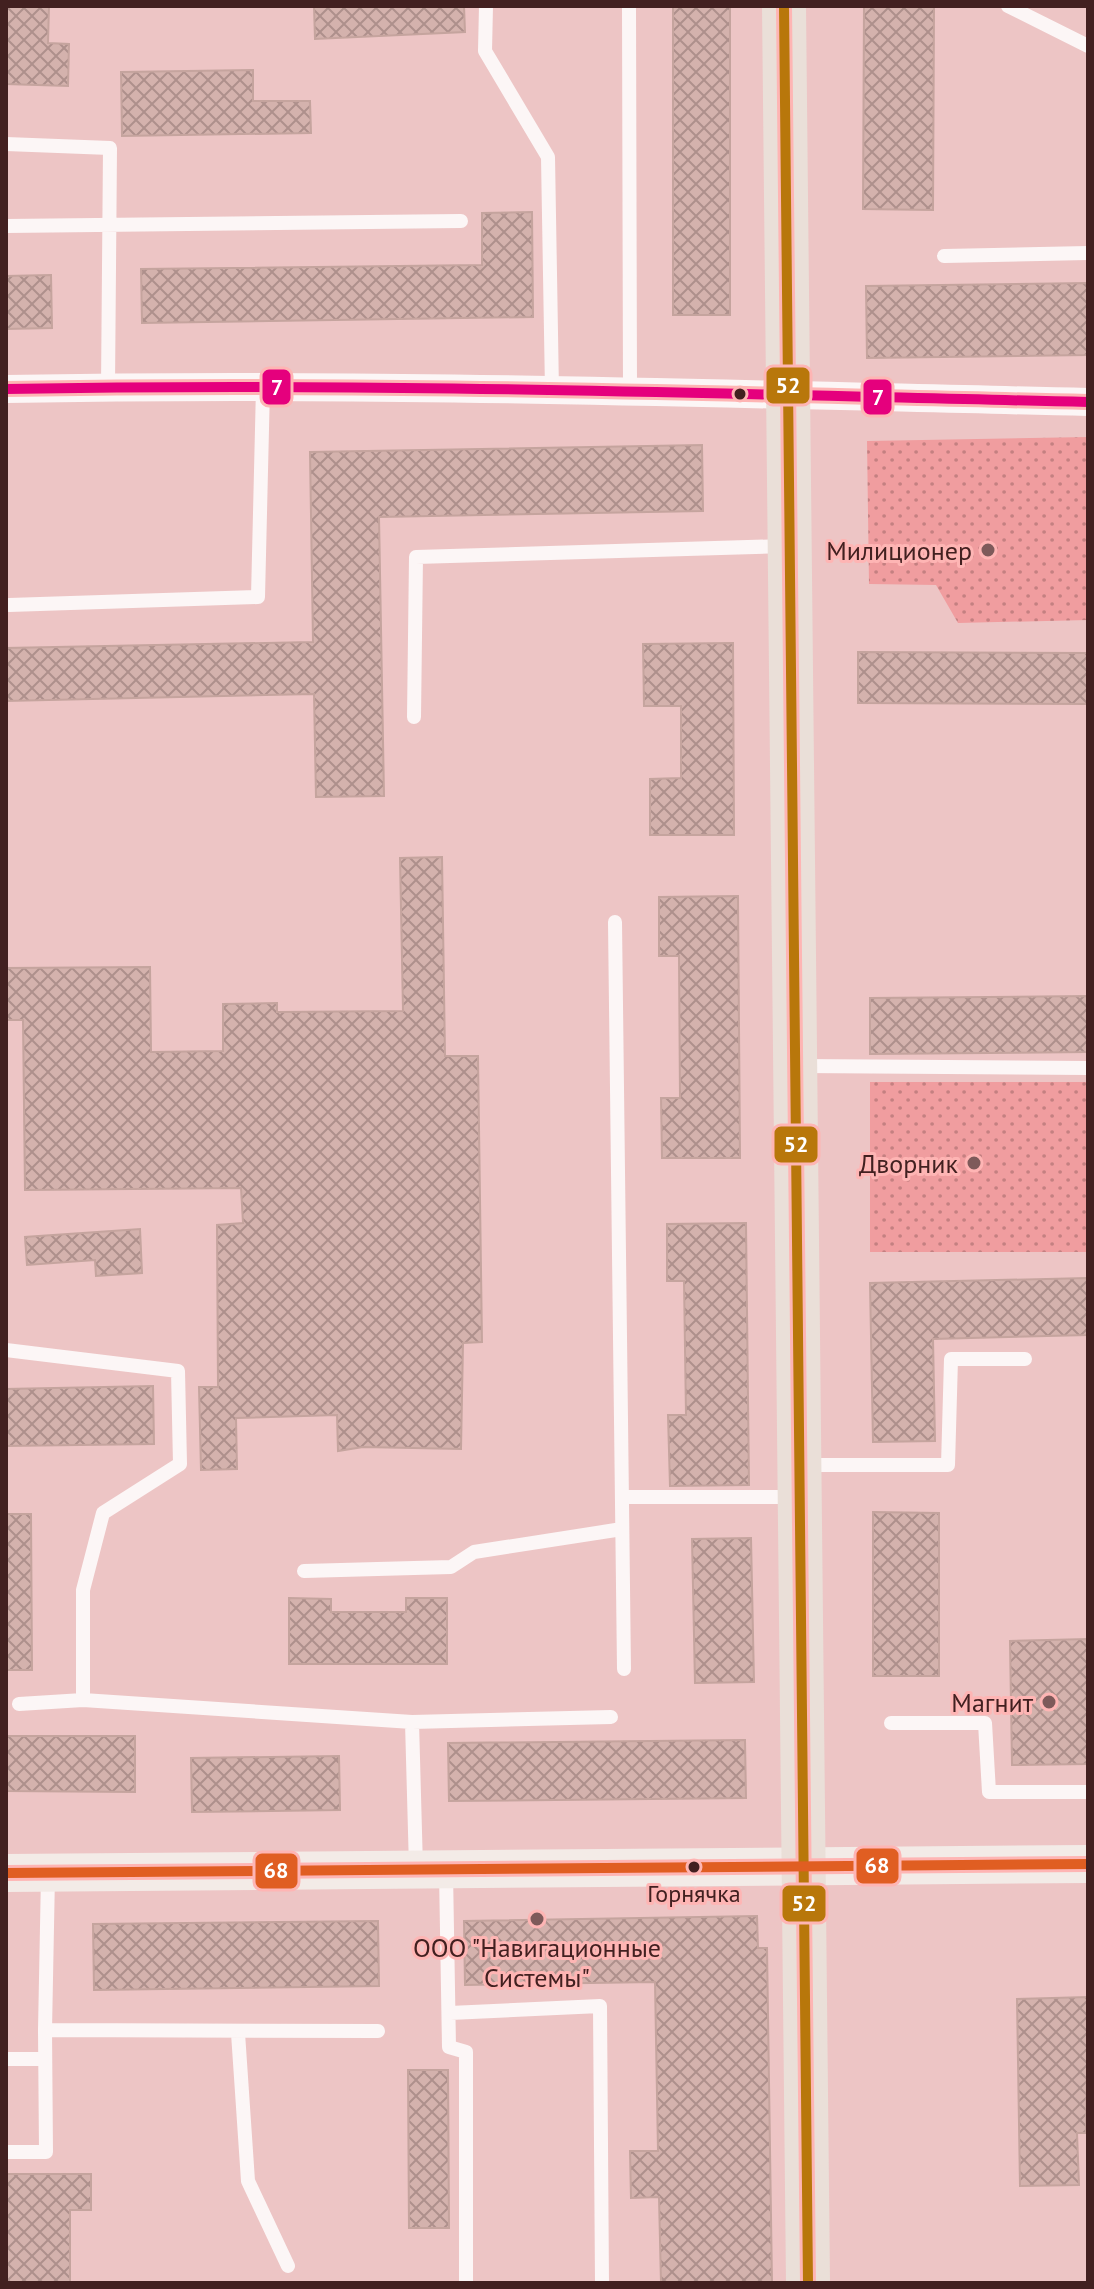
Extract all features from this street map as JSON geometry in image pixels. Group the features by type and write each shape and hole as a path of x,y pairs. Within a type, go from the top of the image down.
{"main road":[{"path":"784,6 808,2283"},
{"path":"6,1873 1088,1864"}],"street":[{"path":"6,389 263,387 787,394 1088,402"}],"lane":[{"path":"486,6 485,51 548,157 552,391"},
{"path":"629,6 630,392"},
{"path":"1008,6 1088,46"},
{"path":"6,144 110,148 108,387"},
{"path":"6,226 461,221"},
{"path":"944,256 1088,253"},
{"path":"9,605 258,597 263,387"},
{"path":"414,717 416,557 789,546"},
{"path":"615,922 624,1669"},
{"path":"795,1065 1088,1068"},
{"path":"6,1350 178,1371 180,1464 103,1513 83,1590 83,1700"},
{"path":"622,1497 948,1465 951,1359 1025,1359"},
{"path":"304,1571 451,1567 474,1552 622,1529"},
{"path":"19,1704 83,1700 412,1722 611,1717"},
{"path":"412,1722 450,2013 449,2047 466,2052 466,2283"},
{"path":"891,1723 985,1723 989,1792 1088,1792"},
{"path":"6,2152 46,2152 48,1873"},
{"path":"450,2013 600,2006 602,2283"},
{"path":"45,2030 238,2033 378,2031"},
{"path":"238,2033 248,2181 288,2266"},
{"path":"6,2059 45,2059"}],"shaded area":[{"path":"1088,437 1088,620 958,623 936,585 869,584 867,441"},
{"path":"870,1082 1088,1082 1088,1252 870,1252"}],"building":[{"path":"6,6 49,6 48,43 69,44 68,86 6,84"},
{"path":"314,6 464,6 465,32 315,39"},
{"path":"673,6 730,6 730,315 673,315"},
{"path":"864,6 934,6 933,210 863,209"},
{"path":"253,70 253,101 310,101 311,133 122,136 121,72"},
{"path":"532,212 533,317 142,323 141,269 482,265 482,213"},
{"path":"51,275 52,328 6,329 6,276"},
{"path":"1088,283 1088,355 867,358 866,286"},
{"path":"702,445 703,511 379,517 384,796 316,797 314,694 6,701 6,648 313,642 310,452"},
{"path":"733,643 734,835 650,835 650,779 681,778 681,706 644,706 643,644"},
{"path":"858,652 1088,653 1088,704 858,703"},
{"path":"442,857 445,1056 478,1056 482,1342 463,1343 461,1449 363,1447 338,1451 337,1415 236,1418 237,1469 201,1470 199,1387 218,1387 217,1225 243,1223 241,1188 25,1190 23,1020 6,1020 6,968 150,967 151,1052 223,1051 223,1004 277,1003 277,1012 403,1011 400,858"},
{"path":"738,896 740,1158 662,1158 661,1098 680,1098 679,956 659,956 659,897"},
{"path":"1088,996 1088,1052 870,1054 870,998"},
{"path":"746,1223 749,1485 670,1486 668,1415 686,1415 684,1281 667,1281 667,1224"},
{"path":"140,1229 142,1273 96,1276 95,1260 27,1265 25,1237"},
{"path":"1087,1278 1088,1335 933,1339 935,1441 873,1442 870,1283"},
{"path":"153,1386 154,1444 6,1446 6,1389"},
{"path":"873,1512 939,1513 939,1676 873,1676"},
{"path":"6,1514 31,1514 32,1670 6,1670"},
{"path":"751,1538 754,1682 695,1683 692,1539"},
{"path":"289,1598 331,1599 331,1612 406,1612 406,1598 447,1598 447,1664 289,1664"},
{"name":"Магнит","path":"1088,1639 1088,1764 1012,1765 1010,1641"},
{"path":"6,1736 135,1736 135,1792 6,1791"},
{"path":"745,1740 746,1798 449,1801 448,1743"},
{"path":"339,1756 340,1810 192,1812 191,1758"},
{"name":"Горнячка","path":"757,1916 758,1948 767,1948 772,2283 661,2283 659,2197 631,2198 630,2151 658,2151 655,1982 465,1985 464,1921"},
{"path":"378,1921 379,1986 94,1990 93,1924"},
{"path":"1088,1997 1086,2133 1077,2133 1079,2185 1020,2186 1017,1999"},
{"path":"408,2070 448,2070 449,2228 409,2228"},
{"path":"6,2174 91,2174 91,2210 70,2210 70,2283 6,2283"}],"transit line":[{"name":"52","path":"784,6 808,2283"},
{"name":"7","path":"6,389 412,388 1088,402"},
{"name":"68","path":"6,1873 1088,1864"}],"place":[{"name":"Милиционер","path":"988,550"},
{"name":"Дворник","path":"974,1163"},
{"name":"Магнит","path":"1049,1702"},
{"name":"Горнячка","path":"694,1867"},
{"name":"ООО \"Навигационные Системы\"","path":"537,1919"}]}
